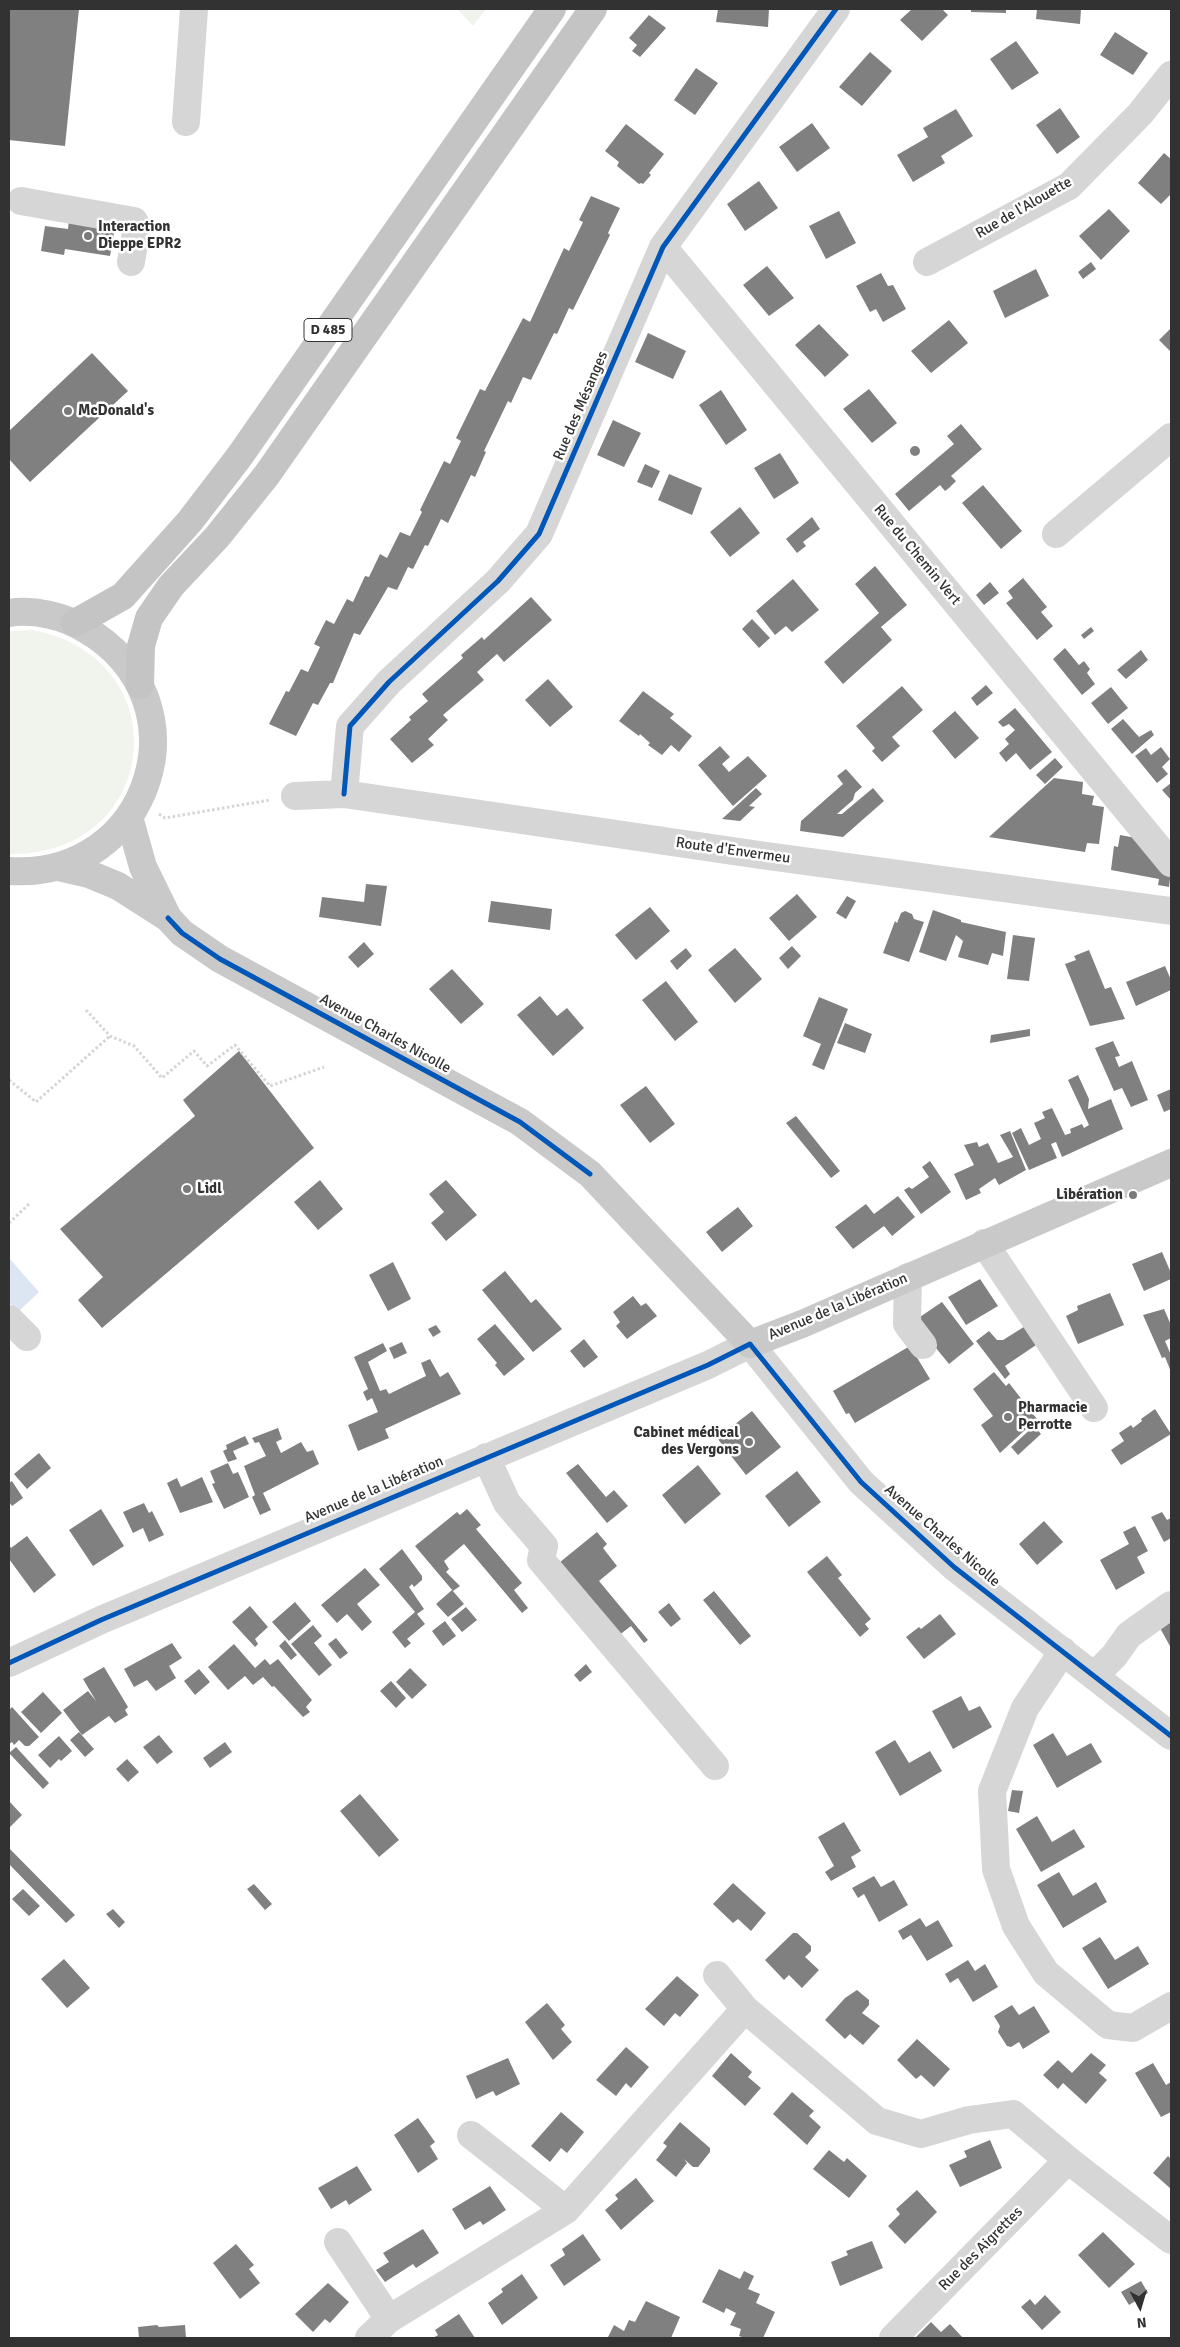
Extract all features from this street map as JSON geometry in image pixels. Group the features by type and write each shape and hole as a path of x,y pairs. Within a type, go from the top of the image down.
{"highway":[{"name":"D 485","path":"74,623 122,596 190,521 245,448 552,9"},
{"name":"D 485","path":"140,685 141,646 149,618 171,586 217,537 266,476 593,9"}],"main road":[{"path":"9,613 45,614 74,623 101,638 123,659 140,685 152,723 153,744 151,763 134,809 109,839 86,856 59,867 15,877"},
{"name":"Avenue Charles Nicolle","path":"134,809 143,867 168,918"},
{"name":"Avenue Charles Nicolle","path":"59,867 89,874 118,886 168,918 182,933 220,959 520,1122 590,1174 750,1344"},
{"name":"Avenue de la Libération","path":"750,1344 802,1324 1171,1163"}],"street":[{"path":"186,122 194,9"},
{"name":"Rue des Mésanges","path":"344,794 350,726 389,682 498,581 540,534 663,247 836,9"},
{"name":"Rue de l'Alouette","path":"927,262 1069,186 1140,114 1171,75"},
{"path":"21,201 134,221 137,227 131,262"},
{"name":"Rue du Chemin Vert","path":"663,247 1171,863"},
{"path":"1056,534 1171,437"},
{"name":"Route d'Envermeu","path":"295,796 344,794 760,855 1171,911"},
{"path":"984,1243 1094,1408"},
{"path":"908,1277 907,1324 923,1345"},
{"path":"9,1319 27,1337 9,1332"},
{"name":"Avenue de la Libération","path":"9,1662 101,1620 708,1365 750,1344"},
{"name":"Avenue Charles Nicolle","path":"750,1344 861,1482 954,1567 1171,1736"},
{"path":"486,1457 507,1503 544,1546 541,1560 715,1766"},
{"path":"1095,1675 1114,1656 1129,1635 1171,1605"},
{"path":"1064,1651 1025,1708 992,1791 996,1869 1016,1926 1046,1974 1108,2025 1133,2028 1171,2006"},
{"path":"717,1975 745,2009 877,2121 921,2134 969,2120 1013,2114 1068,2160 1171,2240"},
{"path":"369,2338 389,2319 566,2210 745,2009"},
{"path":"471,2135 566,2210"},
{"name":"Rue des Aigrettes","path":"893,2338 1068,2160"},
{"path":"338,2242 389,2319"}],"path":[{"path":"134,809 165,818 295,796"},
{"path":"86,1010 110,1036 134,1046 162,1078 194,1051 207,1066 235,1045 270,1086 324,1067"},
{"path":"9,1080 36,1102 110,1036"},
{"path":"9,1223 29,1204"}],"shaded area":[{"path":"457,9 486,9 473,26"},
{"path":"32,630 80,647 112,676 130,713 134,752 123,790 99,823 62,845 9,854 9,631"},
{"path":"9,1258 39,1292 18,1312 9,1302"}],"building":[{"path":"9,9 79,9 65,146 9,140"},
{"path":"718,9 769,9 768,27 716,22"},
{"path":"912,9 942,9 948,15 922,41 900,20"},
{"path":"971,9 1006,9 1006,13 971,12"},
{"path":"1037,9 1081,9 1080,24 1036,19"},
{"path":"649,15 666,28 640,57 632,51 637,45 629,38"},
{"path":"1115,32 1148,53 1133,75 1100,55"},
{"path":"1016,41 1039,73 1012,90 990,59"},
{"path":"870,52 892,71 862,106 839,87"},
{"path":"696,68 718,83 695,115 674,100"},
{"path":"1060,108 1080,137 1057,154 1036,125"},
{"path":"956,109 973,136 941,156 945,163 913,182 897,155 928,137 923,128"},
{"path":"812,123 830,148 797,172 779,147"},
{"path":"626,124 664,154 643,184 639,184 617,166 619,162 605,151"},
{"path":"1164,153 1171,159 1171,194 1161,204 1138,183"},
{"path":"759,181 778,208 745,231 727,204"},
{"path":"591,196 620,208 608,233 610,235 573,310 569,308 557,334 554,333 531,380 523,377 511,403 508,401 484,451 486,452 475,477 471,475 448,523 441,519 428,546 425,545 413,569 408,567 397,590 388,587 360,635 354,633 333,683 330,683 318,705 313,703 296,736 269,724 286,691 289,692 301,669 308,672 320,647 314,644 326,620 334,624 347,599 353,602 365,576 369,577 380,554 387,558 400,532 410,536 422,512 420,510 444,461 450,464 461,441 456,438 480,389 485,391 523,318 530,322 564,248 569,251 583,222 579,220"},
{"path":"1109,209 1130,231 1101,260 1079,236"},
{"path":"839,211 856,243 826,259 809,226"},
{"path":"69,220 115,227 110,256 65,249 64,255 41,251 45,226 68,229"},
{"path":"1091,262 1096,269 1083,279 1078,272"},
{"path":"767,266 794,298 769,316 743,285"},
{"path":"1036,269 1049,296 1005,318 993,291"},
{"path":"881,273 888,286 893,285 906,309 883,322 876,309 870,312 856,286"},
{"path":"949,320 968,343 931,373 911,351"},
{"path":"819,324 849,355 825,377 795,345"},
{"path":"1171,328 1171,352 1159,340"},
{"path":"648,333 686,351 673,379 635,362"},
{"name":"McDonald's","path":"92,353 128,391 30,482 9,459 9,431"},
{"path":"869,389 897,423 872,443 843,409"},
{"path":"721,390 747,430 726,445 699,405"},
{"path":"613,420 641,433 624,467 597,455"},
{"path":"961,424 982,449 951,476 956,481 949,488 945,491 940,485 909,511 895,494 954,444 947,436"},
{"path":"913,446 917,446 920,451 919,455 913,456 910,453 910,449"},
{"path":"780,453 799,483 774,499 754,468"},
{"path":"645,464 660,471 652,488 637,482"},
{"path":"669,474 702,488 692,515 658,500"},
{"path":"983,485 1022,531 1001,549 962,503"},
{"path":"740,507 760,533 730,557 710,532"},
{"path":"812,517 820,529 803,542 806,546 797,553 786,539"},
{"path":"875,566 907,605 881,627 892,640 843,684 824,662 879,613 855,584"},
{"path":"1023,578 1047,607 1041,612 1053,626 1037,640 1006,603 1013,598 1008,591"},
{"path":"793,579 819,610 792,632 786,626 775,635 756,611"},
{"path":"990,582 999,593 984,605 976,595"},
{"path":"531,597 552,620 504,662 497,654 477,672 484,680 443,715 448,720 428,739 434,745 412,763 390,739 411,720 409,717 428,701 422,694 463,658 461,655 482,637 484,640"},
{"path":"752,619 770,638 759,648 742,629"},
{"path":"1091,627 1094,631 1084,639 1081,635"},
{"path":"1065,648 1079,665 1084,661 1090,669 1087,673 1095,684 1082,695 1053,659"},
{"path":"1141,650 1148,660 1126,679 1117,670"},
{"path":"548,679 573,707 550,727 525,700"},
{"path":"986,685 993,693 977,706 971,698"},
{"path":"902,686 923,710 892,737 900,746 882,762 872,751 875,748 856,726"},
{"path":"1111,687 1128,708 1108,724 1091,703"},
{"path":"643,691 674,714 670,718 692,736 679,752 671,745 662,755 648,745 650,743 640,734 639,736 619,721"},
{"path":"1015,708 1052,752 1030,770 1016,753 1006,762 999,753 1009,744 1005,739 1015,730 1009,724 1003,727 998,722"},
{"path":"955,711 979,738 955,759 932,731"},
{"path":"1123,719 1139,737 1151,730 1154,735 1132,754 1111,729"},
{"path":"720,746 730,757 722,764 729,772 748,756 767,776 733,806 698,765"},
{"path":"1161,747 1170,759 1162,767 1168,774 1157,783 1135,756 1146,748 1151,755"},
{"path":"1055,758 1063,767 1045,784 1036,775"},
{"path":"846,769 862,787 855,793 853,800 837,814 842,814 873,788 884,801 843,837 800,831 801,821 843,784 837,776"},
{"path":"1054,778 1083,782 1082,794 1094,796 1092,805 1104,807 1099,844 1087,843 1085,852 989,837"},
{"path":"1171,783 1171,800 1162,790"},
{"path":"756,788 762,794 749,806 755,807 740,821 722,819"},
{"path":"1120,835 1152,841 1171,870 1169,887 1158,885 1159,879 1111,870 1114,846 1118,847"},
{"path":"366,884 387,886 381,926 319,917 322,897 364,902"},
{"path":"797,894 817,917 789,941 769,918"},
{"path":"847,896 856,901 846,919 836,913"},
{"path":"491,901 552,909 550,930 488,922"},
{"path":"650,907 670,931 636,960 615,935"},
{"path":"933,910 961,920 961,922 1006,932 1003,956 992,953 988,965 958,957 963,941 956,935 946,961 919,952"},
{"path":"905,911 912,914 914,919 924,922 909,962 883,953 895,921 897,923 901,913"},
{"path":"1013,935 1035,938 1029,981 1007,979"},
{"path":"364,942 374,954 358,968 348,957"},
{"path":"792,946 801,956 788,969 779,958"},
{"path":"686,948 692,956 677,970 670,961"},
{"path":"735,948 762,979 735,1003 708,970"},
{"path":"1089,950 1105,989 1111,987 1125,1019 1090,1026 1065,964 1076,960 1074,956"},
{"path":"1165,966 1171,980 1171,990 1136,1006 1126,982"},
{"path":"452,969 484,1004 461,1024 429,989"},
{"path":"666,981 698,1022 675,1041 642,1000"},
{"path":"540,996 557,1016 567,1008 584,1028 553,1056 517,1015"},
{"path":"819,997 848,1009 824,1070 812,1065 821,1044 803,1036"},
{"path":"845,1023 872,1034 865,1053 837,1043"},
{"path":"1030,1029 1030,1036 990,1043 991,1035"},
{"path":"1113,1041 1120,1056 1115,1057 1119,1067 1132,1061 1148,1100 1131,1107 1122,1088 1114,1091 1095,1048"},
{"name":"Lidl","path":"239,1051 314,1148 102,1328 78,1300 103,1277 60,1229 195,1116 183,1100"},
{"path":"1078,1075 1089,1099 1088,1109 1111,1099 1123,1129 1062,1157 1056,1142 1051,1144 1057,1158 1029,1170 1012,1133 1021,1128 1029,1145 1041,1139 1034,1123 1045,1118 1042,1112 1052,1108 1065,1135 1071,1133 1070,1129 1082,1124 1084,1128 1089,1125 1068,1080"},
{"path":"646,1086 675,1124 650,1143 620,1105"},
{"path":"1171,1089 1171,1109 1164,1112 1157,1095"},
{"path":"796,1116 840,1171 831,1178 786,1123"},
{"path":"1010,1131 1026,1170 999,1185 995,1178 979,1189 981,1193 966,1200 954,1174 974,1165 964,1145 977,1142 979,1147 988,1143 998,1163 1013,1157 1000,1135"},
{"path":"930,1161 951,1192 921,1214 904,1190 909,1187 912,1189 929,1177 922,1167"},
{"path":"320,1180 343,1209 318,1230 294,1202"},
{"path":"446,1180 477,1215 446,1241 431,1223 444,1212 429,1194"},
{"path":"898,1196 915,1217 892,1236 884,1226 853,1249 835,1227 866,1204 874,1214"},
{"path":"738,1207 753,1226 722,1252 706,1232"},
{"path":"1162,1252 1171,1273 1171,1279 1144,1291 1132,1264"},
{"path":"393,1262 411,1299 388,1311 369,1275"},
{"path":"505,1271 531,1303 536,1299 562,1329 533,1352 482,1290"},
{"path":"980,1279 998,1306 966,1325 948,1297"},
{"path":"1110,1293 1124,1325 1078,1344 1066,1316 1078,1310 1077,1306"},
{"path":"633,1296 641,1306 646,1303 657,1316 627,1339 616,1326 620,1322 613,1312"},
{"path":"942,1302 974,1344 949,1364 914,1321"},
{"path":"1164,1309 1171,1325 1171,1338 1165,1341 1171,1355 1171,1372 1165,1357 1162,1358 1143,1315"},
{"path":"495,1324 525,1359 504,1376 495,1365 497,1363 477,1339"},
{"path":"436,1325 441,1332 433,1337 428,1329"},
{"path":"1027,1325 1039,1343 1005,1366 1010,1374 1005,1379 976,1341 989,1331 997,1340 1003,1340"},
{"path":"584,1339 598,1357 584,1368 570,1351"},
{"path":"402,1342 407,1353 394,1359 389,1348"},
{"path":"383,1343 387,1351 368,1362 380,1391 386,1389 389,1394 426,1376 421,1363 430,1359 440,1377 448,1372 461,1394 385,1429 389,1438 358,1451 348,1425 378,1412 372,1398 367,1401 363,1392 368,1389 354,1357"},
{"path":"910,1346 930,1379 855,1423 849,1413 846,1414 833,1391"},
{"path":"994,1372 1006,1386 1009,1383 1037,1419 1000,1453 981,1425 993,1416 973,1389"},
{"path":"1155,1409 1171,1434 1121,1465 1111,1450 1124,1441 1119,1433 1131,1425 1133,1428 1142,1421 1141,1419"},
{"name":"Cabinet médical des Vergons","path":"752,1411 781,1447 746,1475 717,1438"},
{"path":"1034,1426 1041,1434 1018,1455 1011,1447"},
{"path":"278,1428 282,1439 276,1442 281,1453 301,1442 307,1452 313,1450 319,1464 263,1493 271,1510 260,1515 252,1497 255,1495 244,1466 266,1456 259,1442 255,1443 252,1438"},
{"path":"245,1436 249,1444 233,1451 237,1459 228,1462 223,1451 227,1449 226,1445"},
{"path":"39,1453 51,1468 27,1489 14,1474"},
{"path":"228,1463 233,1474 238,1472 249,1497 224,1509 212,1484 215,1483 210,1471"},
{"path":"578,1464 606,1497 614,1490 628,1506 607,1523 566,1473"},
{"path":"698,1465 721,1494 685,1524 662,1495"},
{"path":"797,1471 821,1502 789,1527 765,1496"},
{"path":"202,1477 213,1502 180,1513 167,1483 177,1478 181,1487"},
{"path":"12,1481 23,1498 12,1506 9,1502 9,1483"},
{"path":"144,1503 149,1513 152,1511 164,1535 149,1542 143,1528 133,1533 123,1512"},
{"path":"101,1509 124,1546 93,1566 69,1530"},
{"path":"467,1509 481,1525 476,1529 522,1583 514,1590 528,1608 522,1613 464,1544 444,1561 449,1569 446,1572 460,1586 453,1591 415,1546 457,1512 460,1515"},
{"path":"1162,1512 1167,1520 1171,1518 1171,1538 1164,1542 1151,1517"},
{"path":"1044,1521 1063,1542 1037,1565 1019,1544"},
{"path":"1135,1526 1148,1551 1137,1557 1145,1573 1116,1590 1100,1560 1129,1544 1123,1532"},
{"path":"597,1532 607,1544 603,1548 617,1566 599,1581 648,1640 644,1643 631,1626 614,1639 554,1567"},
{"path":"27,1536 56,1575 34,1593 9,1559 9,1544 11,1548"},
{"path":"402,1549 422,1576 422,1580 414,1587 412,1584 409,1587 424,1609 417,1614 425,1624 407,1639 411,1643 405,1648 392,1632 415,1612 379,1569"},
{"path":"827,1556 842,1575 838,1578 871,1619 865,1624 869,1629 860,1637 807,1572"},
{"path":"365,1568 380,1585 357,1604 372,1622 362,1631 347,1614 337,1623 321,1605"},
{"path":"452,1590 464,1604 448,1617 436,1604"},
{"path":"714,1591 751,1636 740,1645 703,1600"},
{"path":"295,1602 311,1621 289,1641 272,1622"},
{"path":"669,1603 681,1619 671,1627 658,1612"},
{"path":"250,1606 268,1627 255,1639 258,1644 255,1647 232,1622"},
{"path":"466,1607 477,1620 462,1632 451,1619"},
{"path":"940,1614 956,1634 924,1659 906,1637 919,1627 921,1629"},
{"path":"445,1621 456,1636 443,1646 432,1631"},
{"path":"1171,1621 1171,1648 1160,1628"},
{"path":"313,1625 322,1636 314,1643 332,1665 319,1676 291,1644"},
{"path":"336,1638 348,1653 340,1659 328,1644"},
{"path":"285,1640 297,1655 291,1660 279,1646"},
{"path":"172,1643 182,1658 169,1666 176,1678 156,1691 147,1680 134,1687 124,1669"},
{"path":"234,1644 255,1668 265,1659 270,1665 278,1659 312,1700 306,1707 310,1712 303,1717 263,1677 253,1685 245,1676 228,1690 208,1667"},
{"path":"586,1664 592,1672 580,1682 574,1675"},
{"path":"104,1667 128,1707 125,1710 128,1715 115,1723 109,1716 82,1735 63,1710 88,1691 96,1701 83,1679"},
{"path":"410,1668 427,1685 412,1699 396,1682"},
{"path":"199,1669 210,1682 195,1695 184,1681"},
{"path":"391,1681 406,1698 396,1708 380,1691"},
{"path":"43,1692 62,1713 41,1733 21,1712"},
{"path":"961,1696 969,1711 980,1706 992,1727 953,1749 932,1711"},
{"path":"12,1707 39,1737 29,1746 25,1746 19,1740 14,1745 12,1742 9,1744 9,1710"},
{"path":"79,1732 94,1749 85,1757 70,1740"},
{"path":"1053,1733 1067,1756 1091,1743 1102,1762 1057,1788 1033,1745"},
{"path":"159,1735 173,1752 157,1764 143,1747"},
{"path":"59,1736 72,1751 61,1761 59,1759 50,1768 38,1755"},
{"path":"895,1740 909,1763 930,1751 942,1771 900,1796 875,1752"},
{"path":"225,1742 232,1752 210,1768 203,1758"},
{"path":"16,1747 49,1783 43,1789 9,1753"},
{"path":"127,1759 139,1772 128,1782 116,1769"},
{"path":"1012,1790 1023,1791 1019,1813 1008,1811"},
{"path":"360,1794 399,1840 379,1857 340,1811"},
{"path":"9,1801 22,1815 9,1828"},
{"path":"1037,1816 1052,1842 1074,1829 1085,1847 1041,1872 1016,1829"},
{"path":"844,1822 861,1851 851,1857 856,1867 831,1881 825,1872 834,1866 818,1837"},
{"path":"9,1848 75,1915 66,1923 9,1864"},
{"path":"1059,1872 1073,1896 1096,1882 1107,1902 1063,1928 1037,1885"},
{"path":"874,1876 881,1887 894,1880 908,1905 879,1922 864,1894 858,1898 852,1888"},
{"path":"733,1883 766,1913 751,1931 738,1919 733,1923 713,1904"},
{"path":"254,1884 272,1904 265,1910 247,1889"},
{"path":"23,1889 40,1906 29,1916 12,1899"},
{"path":"113,1909 125,1922 119,1928 106,1914"},
{"path":"920,1918 926,1927 938,1920 953,1946 927,1961 911,1935 903,1940 898,1931"},
{"path":"793,1933 797,1933 811,1946 811,1951 805,1957 819,1970 802,1988 789,1975 784,1980 765,1960"},
{"path":"1100,1937 1115,1960 1138,1946 1149,1964 1108,1989 1082,1948"},
{"path":"64,1959 90,1988 67,2008 41,1979"},
{"path":"968,1960 975,1971 985,1964 998,1987 973,2002 958,1978 950,1983 945,1974"},
{"path":"677,1976 699,1995 680,2017 675,2013 664,2026 645,2009"},
{"path":"857,1990 869,2000 869,2005 862,2013 880,2026 863,2045 850,2034 845,2039 825,2020 845,1998"},
{"path":"547,2003 565,2025 561,2029 572,2042 553,2060 525,2022"},
{"path":"1012,2005 1019,2015 1034,2006 1050,2032 1023,2049 1019,2042 1011,2047 1007,2046 998,2032 1000,2026 994,2016"},
{"path":"917,2039 950,2069 934,2087 921,2075 916,2079 897,2060"},
{"path":"626,2047 649,2067 631,2088 626,2083 616,2096 596,2080"},
{"path":"731,2053 752,2072 748,2077 761,2088 745,2106 712,2076"},
{"path":"1091,2053 1106,2065 1099,2073 1107,2080 1086,2104 1063,2083 1058,2089 1043,2075 1058,2060 1072,2073"},
{"path":"508,2058 520,2084 496,2096 493,2091 476,2099 466,2076"},
{"path":"1153,2063 1166,2085 1171,2082 1171,2112 1161,2117 1135,2073"},
{"path":"792,2092 814,2111 809,2116 821,2127 807,2145 773,2114"},
{"path":"561,2112 584,2132 567,2153 561,2148 550,2162 531,2146"},
{"path":"418,2118 435,2142 430,2146 438,2159 418,2173 394,2135"},
{"path":"680,2122 710,2148 710,2152 698,2167 693,2167 684,2159 687,2163 676,2177 656,2160 667,2146 663,2143"},
{"path":"990,2140 1002,2168 960,2187 949,2165 967,2157 964,2151"},
{"path":"829,2150 844,2162 847,2158 867,2176 849,2198 813,2169"},
{"path":"1168,2156 1171,2159 1171,2189 1153,2173"},
{"path":"357,2166 372,2190 349,2205 346,2200 331,2209 318,2188"},
{"path":"636,2178 654,2201 621,2230 605,2210 618,2199 615,2195"},
{"path":"490,2186 506,2210 483,2225 480,2221 465,2230 452,2209"},
{"path":"917,2190 937,2212 905,2244 888,2226 900,2214 896,2209"},
{"path":"423,2229 439,2253 416,2268 413,2264 385,2282 376,2270 389,2262 383,2253"},
{"path":"1103,2232 1135,2264 1109,2288 1078,2255"},
{"path":"583,2234 601,2260 564,2286 550,2265 565,2255 562,2249"},
{"path":"872,2241 883,2268 840,2286 831,2262 848,2255 846,2251"},
{"path":"236,2244 254,2265 249,2269 260,2283 240,2299 213,2263"},
{"path":"719,2269 740,2279 744,2271 754,2276 748,2289 760,2294 756,2303 775,2312 763,2338 739,2336 741,2329 730,2325 736,2313 726,2308 724,2313 702,2302"},
{"path":"522,2274 538,2298 502,2325 488,2303 503,2292 501,2289"},
{"path":"1141,2281 1148,2293 1129,2305 1121,2292"},
{"path":"328,2283 349,2302 330,2323 325,2319 313,2332 295,2314"},
{"path":"1045,2295 1061,2312 1042,2330 1021,2307 1030,2299 1035,2305"},
{"path":"646,2301 680,2317 671,2338 608,2337 614,2325 624,2331 629,2320 635,2322"},
{"path":"459,2314 475,2338 433,2338 438,2335 435,2330"},
{"path":"931,2322 941,2332 950,2324 963,2338 915,2338"},
{"path":"157,2325 159,2327 185,2325 186,2338 139,2338 138,2327"}],"cycle path":[{"path":"344,794 350,726 389,682 498,581 539,534 663,247 836,9"},
{"path":"168,918 182,933 220,959 520,1122 590,1174"},
{"path":"9,1663 101,1620 708,1365 750,1344 861,1482 954,1567 1171,1736"}],"place":[{"name":"Interaction Dieppe EPR2","path":"88,236"},
{"name":"McDonald's","path":"68,411"},
{"name":"Lidl","path":"187,1189"},
{"name":"Libération","path":"1133,1195"},
{"name":"Pharmacie Perrotte","path":"1008,1417"},
{"name":"Cabinet médical des Vergons","path":"749,1442"}]}
